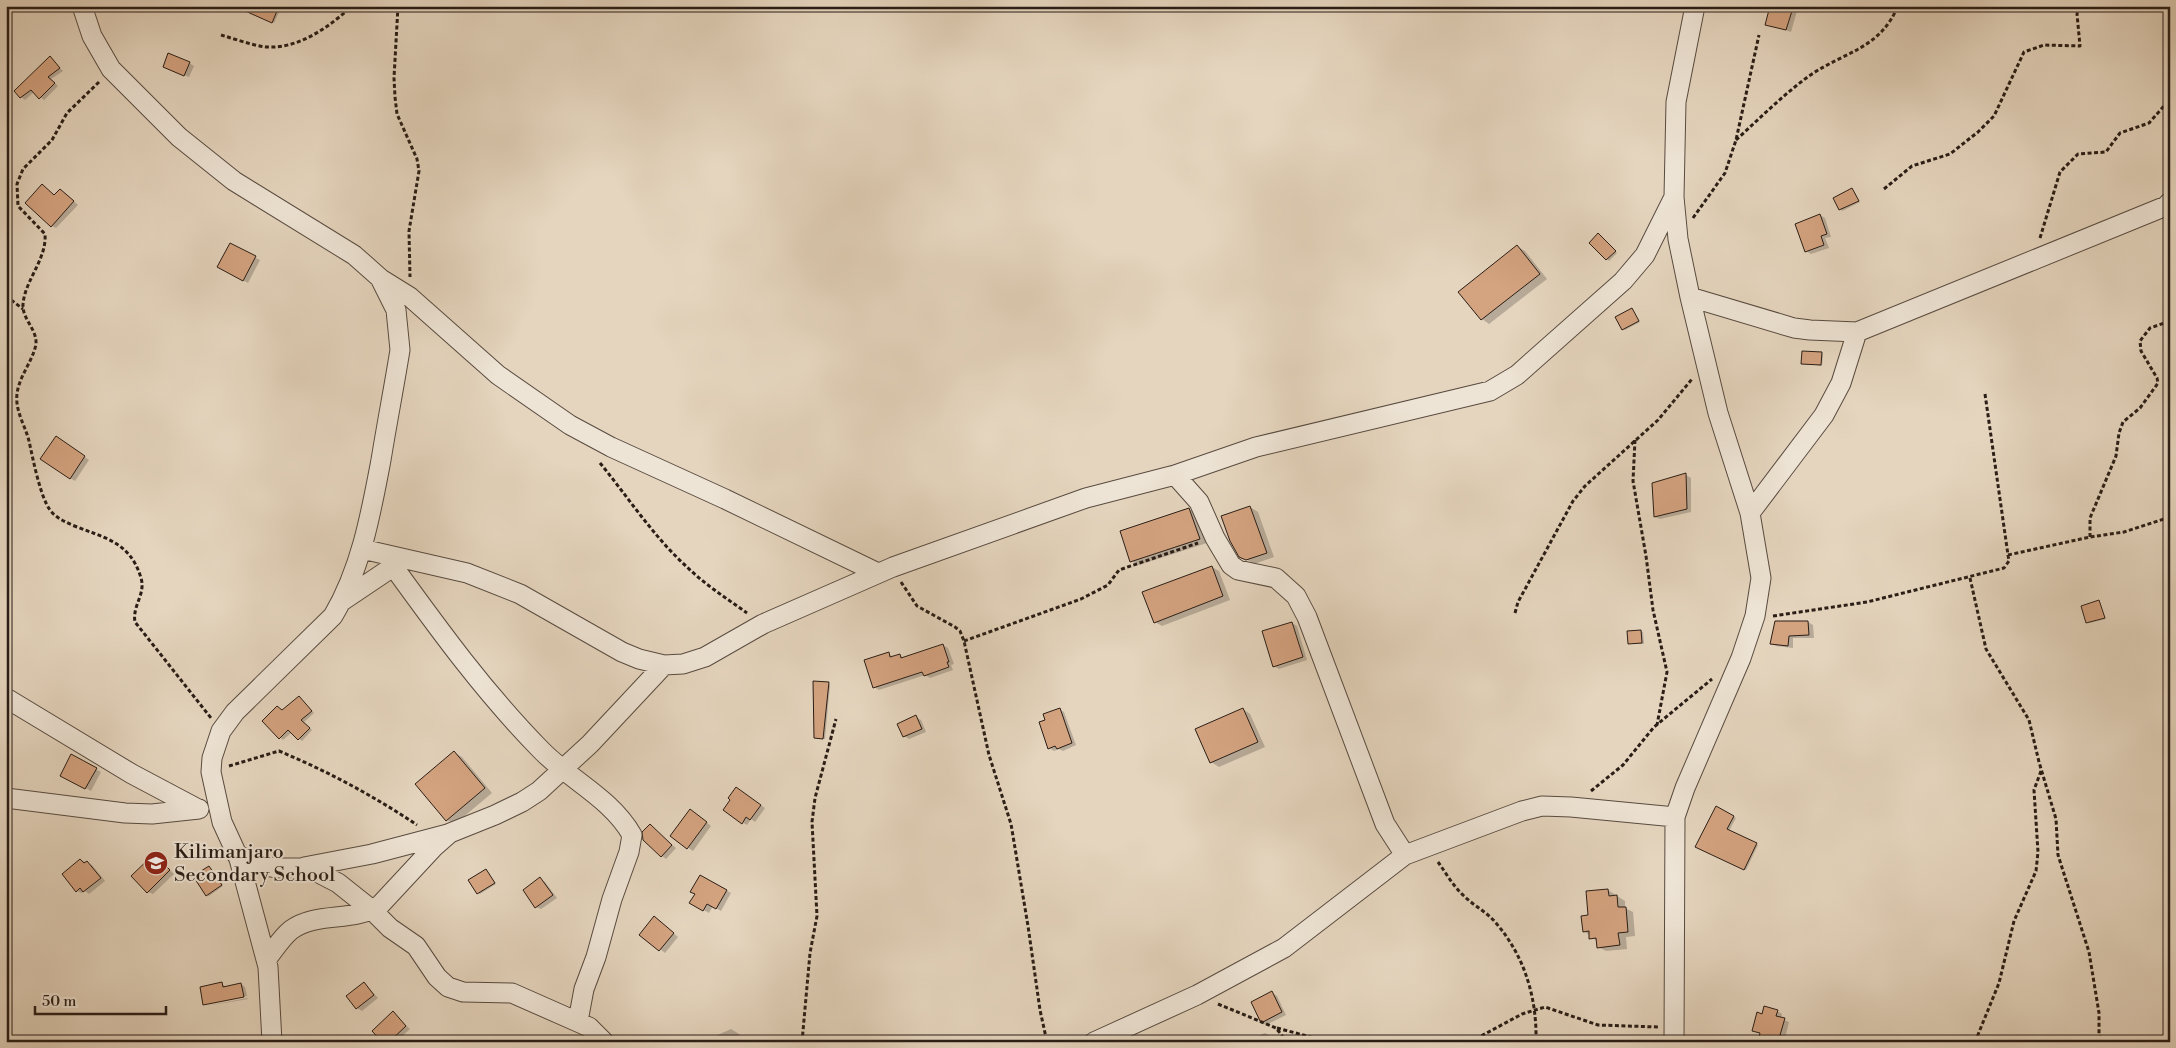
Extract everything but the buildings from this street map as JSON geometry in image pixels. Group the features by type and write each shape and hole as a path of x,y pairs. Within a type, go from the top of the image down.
{"street":[{"path":"82,6 92,36 111,69 179,136 218,168 255,194 354,256 380,278 410,297 487,366 570,425 610,447 885,570"},
{"path":"1674,1033 1675,817 1684,788 1741,658 1752,626 1761,578 1750,513 1720,421 1690,297 1678,238 1674,196 1676,102 1696,6"},
{"path":"362,549 400,562 467,573 536,603 610,646 639,659 664,665 683,664 705,657 763,624 885,570 1086,498 1175,474 1256,447 1490,391 1504,384 1622,281 1645,255 1674,196"},
{"path":"1690,297 1794,328 1857,332 2032,262 2166,206 2170,202"},
{"path":"272,1042 270,987 266,960 236,854 222,822 211,772 212,758 221,731 235,712 333,616 342,600 362,549 372,507 400,350 396,310 380,278"},
{"path":"1750,513 1824,415 1841,382 1857,332"},
{"path":"1175,474 1199,502 1215,538 1231,565 1238,570 1276,578 1296,596 1307,617 1385,824 1405,855"},
{"path":"342,600 400,562"},
{"path":"400,562 473,676 529,738 562,770 607,803 632,836 630,852 612,899 596,957 584,989 578,1021"},
{"path":"236,854 260,865 276,868 304,867 372,854 442,835 522,802 539,791 590,744 664,665"},
{"path":"6,698 132,774 222,822"},
{"path":"6,798 132,814 152,814 198,809"},
{"path":"1094,1042 1197,995 1284,948 1405,855 1424,847 1522,811 1542,806 1675,817"},
{"path":"266,960 291,931 303,924 314,920 362,914 372,910 433,848 442,835"},
{"path":"304,867 310,868 338,883 372,910 390,928 416,946 437,977 448,987 463,992 512,993 578,1021 595,1031 604,1042"}],"path":[{"path":"221,35 266,47 291,43 334,23 352,6"},
{"path":"398,6 394,78 397,114 417,159 419,171 409,231 410,297"},
{"path":"1736,140 1791,90 1811,75 1879,36 1892,20 1898,6"},
{"path":"1884,189 1912,166 1950,154 1978,132 1994,116 2024,52 2044,45 2080,46 2077,14 2079,6"},
{"path":"1678,238 1720,183 1736,140 1759,35"},
{"path":"111,69 67,113 52,140 23,169 18,177 18,206 45,234 46,240 23,301 23,309 36,338 36,344 18,389 16,402 29,442 30,455 49,509 62,520 114,542 126,550 141,578 142,586 135,610 135,622 211,718 216,745"},
{"path":"2032,262 2060,172 2078,154 2106,152 2120,133 2149,123 2164,106 2170,93"},
{"path":"6,296 23,309"},
{"path":"2090,537 2090,518 2116,456 2123,422 2140,408 2158,383 2157,378 2140,351 2140,340 2143,334 2150,328 2170,321"},
{"path":"1515,613 1518,602 1573,501 1585,486 1634,439 1658,420 1706,364"},
{"path":"1752,626 1770,616 1867,602 1970,578 2004,568 2009,561 1985,394"},
{"path":"1634,439 1633,481 1653,610 1668,672 1657,725"},
{"path":"600,462 684,565 705,583 763,624"},
{"path":"2008,556 2090,537 2124,532 2170,517"},
{"path":"964,641 1081,599 1108,585 1115,573 1124,568 1215,538"},
{"path":"885,570 917,606 955,627 960,631 964,641 989,755 1011,824 1040,1010 1048,1042"},
{"path":"1970,578 1986,648 2026,712 2056,820 2058,856 2090,952 2099,1013 2098,1027 2103,1042"},
{"path":"1570,807 1623,765 1657,725 1741,658"},
{"path":"802,1042 810,953 817,916 812,822 815,798 836,718"},
{"path":"211,772 279,751 319,769 442,835"},
{"path":"1975,1042 1999,983 2014,921 2036,871 2038,852 2034,790 2041,771"},
{"path":"1424,847 1432,854 1459,891 1496,922 1516,949 1535,1009 1536,1042"},
{"path":"1197,995 1276,1028 1329,1042"},
{"path":"1470,1042 1535,1009 1545,1007 1586,1022 1605,1026 1647,1027 1674,1033"},
{"path":"1276,1028 1287,1042"}],"place":[{"name":"Kilimanjaro Secondary School","path":"156,863"}]}
